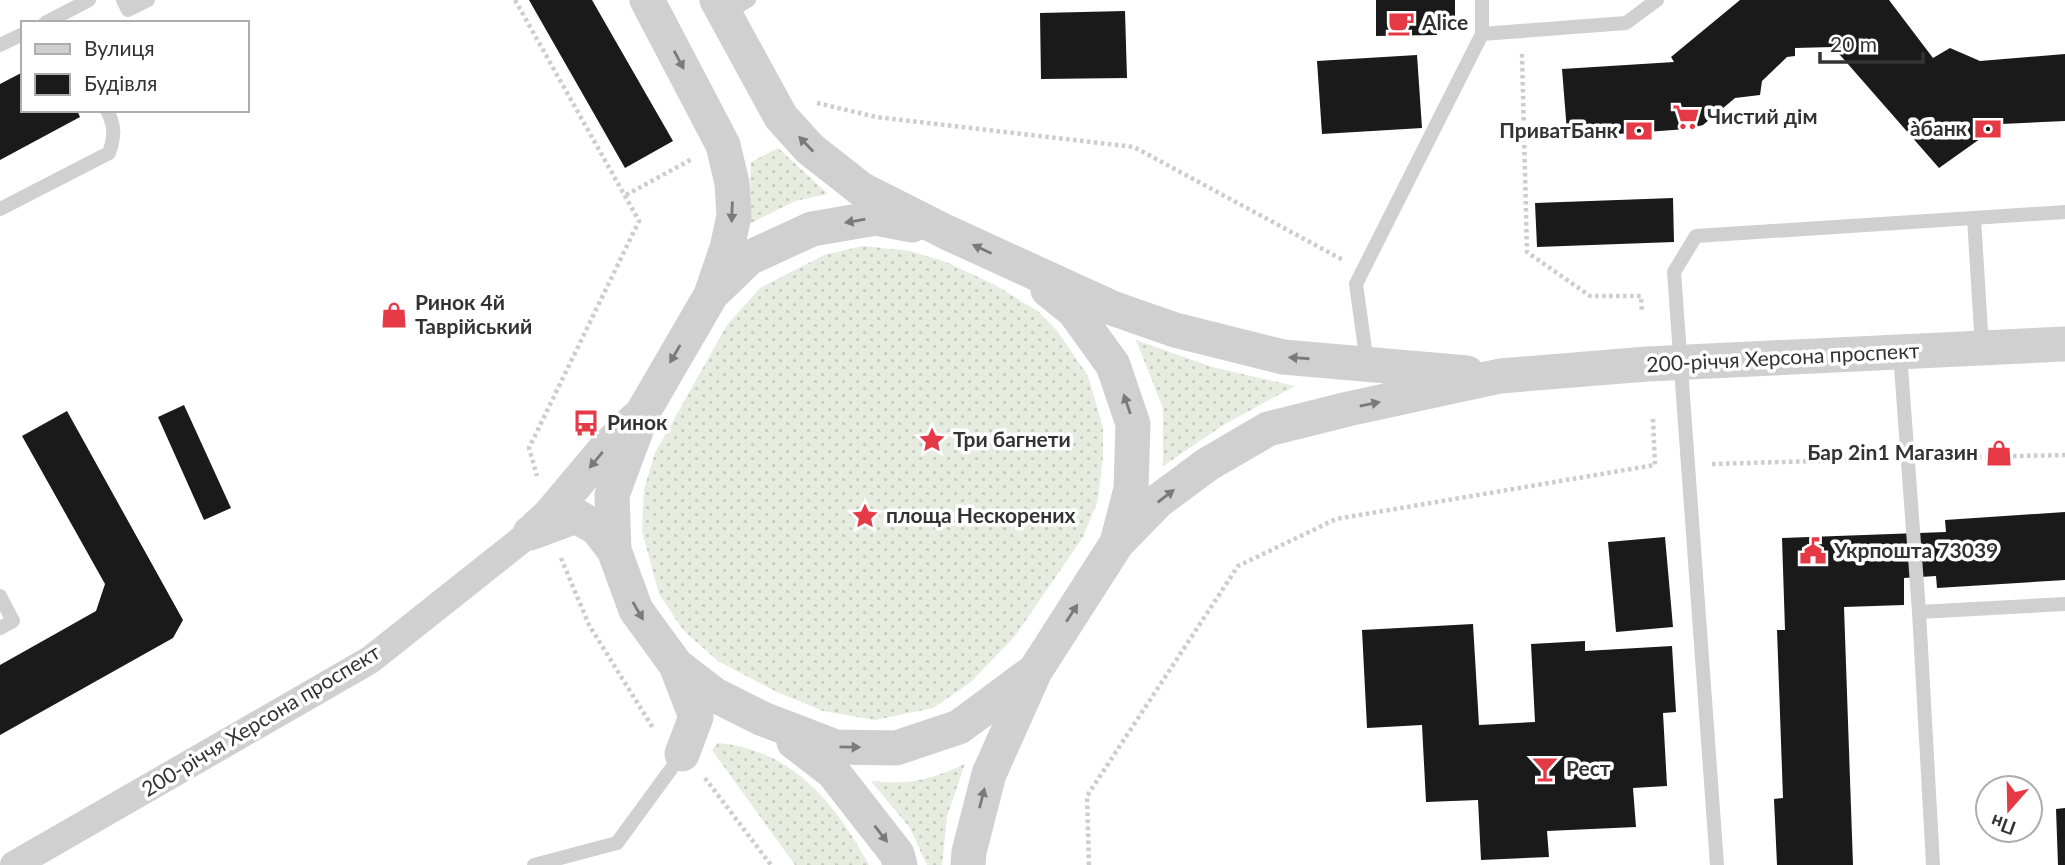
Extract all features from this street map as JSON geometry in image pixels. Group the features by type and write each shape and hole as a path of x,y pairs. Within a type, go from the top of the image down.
{"street":[{"path":"614,550 612,495 643,412 711,295 727,248 734,216 732,183 712,149 647,0"},
{"path":"730,5 781,117 810,149 861,189 946,232 1112,308 1175,330 1283,357 1500,376"},
{"path":"711,295 749,258 812,229 876,218 946,232"},
{"path":"1018,265 1074,311 1113,365 1133,424 1131,489 1117,543"},
{"name":"200-річчя Херсона проспект","path":"1500,376 1680,363 2065,344"},
{"path":"968,865 989,774 1035,671 1117,543 1158,501 1208,464 1269,429 1500,376"},
{"path":"530,533 549,516 607,447 643,412"},
{"path":"530,533 576,516 597,528 614,550 636,610 676,665 696,717 682,754"},
{"name":"200-річчя Херсона проспект","path":"14,865 370,660 530,533"},
{"path":"676,665 715,695 763,719 836,747 896,748 959,727 1035,671"},
{"path":"682,754 712,727 763,719 833,772 897,854 900,865"}],"lane":[{"path":"62,19 89,0"},
{"path":"123,0 128,10 148,0"},
{"path":"1367,363 1356,284 1482,34 1482,0"},
{"path":"1482,34 1626,23 1657,0"},
{"path":"0,45 21,35"},
{"path":"0,209 109,153 114,140 114,125 108,112"},
{"path":"1717,865 1674,272 1696,236 2065,212"},
{"path":"1974,218 1982,348"},
{"path":"1899,352 1919,612 1933,865"},
{"path":"0,596 13,621 0,628"},
{"path":"1919,612 2065,604"},
{"path":"534,865 617,843 682,754"}],"path":[{"path":"515,0 639,221 529,448"},
{"path":"1521,31 1527,252 1590,296 1641,296 1642,313"},
{"path":"813,102 876,117 1134,147 1362,271"},
{"path":"625,195 712,149"},
{"path":"1653,419 1655,465"},
{"path":"1089,865 1087,796 1238,566 1336,519 1655,465 2065,455"}],"shaded area":[{"path":"778,148 828,194 795,201 749,224 751,162"},
{"path":"863,246 910,251 946,262 995,285 1039,312 1058,332 1088,376 1103,428 1098,500 1083,537 1015,636 971,682 933,708 875,720 823,711 777,692 718,661 683,630 659,594 642,531 644,489 655,453 727,325 760,288 824,255"},
{"path":"1136,340 1212,367 1295,386 1225,424 1163,466 1163,408"},
{"path":"718,743 768,756 809,783 842,821 869,865 795,865 712,750"},
{"path":"965,764 947,816 942,865 927,865 910,828 871,781 920,780"}],"building":[{"path":"529,0 592,0 673,141 625,168"},
{"path":"1376,0 1455,0 1455,22 1437,23 1437,35 1376,36"},
{"path":"1740,0 1889,0 1933,58 1950,48 1980,61 2065,54 2065,121 2001,124 1939,168 1833,47 1795,48 1795,56 1787,57 1762,81 1760,95 1735,98 1703,125 1687,129 1618,134 1616,139 1604,138 1601,134 1567,132 1562,69 1674,62 1671,57"},
{"path":"1125,11 1127,78 1041,79 1040,13"},
{"path":"1417,55 1422,128 1322,134 1317,61"},
{"path":"21,73 21,112 78,112 80,117 0,160 0,84"},
{"path":"1673,198 1674,242 1537,247 1535,203"},
{"path":"184,405 231,508 204,520 158,417"},
{"path":"67,411 183,620 173,638 0,735 0,665 96,611 105,584 22,436"},
{"path":"2065,512 2065,580 1937,588 1936,576 1904,578 1904,605 1844,607 1853,865 1777,865 1774,799 1783,798 1777,630 1785,630 1782,538 1946,532 1945,520"},
{"path":"1665,537 1673,627 1616,632 1608,542"},
{"path":"1473,624 1479,725 1535,722 1531,644 1585,641 1585,651 1672,646 1676,712 1663,713 1667,786 1633,788 1636,827 1547,831 1549,857 1481,860 1478,800 1426,802 1422,725 1367,728 1362,630"},
{"path":"2065,808 2065,865 2058,865 2056,809"}],"place":[{"name":"Alice","path":"1401,23"},
{"name":"Чистий дім","path":"1686,117"},
{"name":"а̀банк","path":"1988,129"},
{"name":"ПриватБанк","path":"1639,131"},
{"name":"Ринок 4й Таврійський","path":"394,315"},
{"name":"Ринок","path":"586,423"},
{"name":"Три багнети","path":"932,440"},
{"name":"Бар 2in1 Магазин","path":"1999,453"},
{"name":"площа Нескорених","path":"865,516"},
{"name":"Укрпошта 73039","path":"1813,551"},
{"name":"Рест","path":"1545,769"}]}
